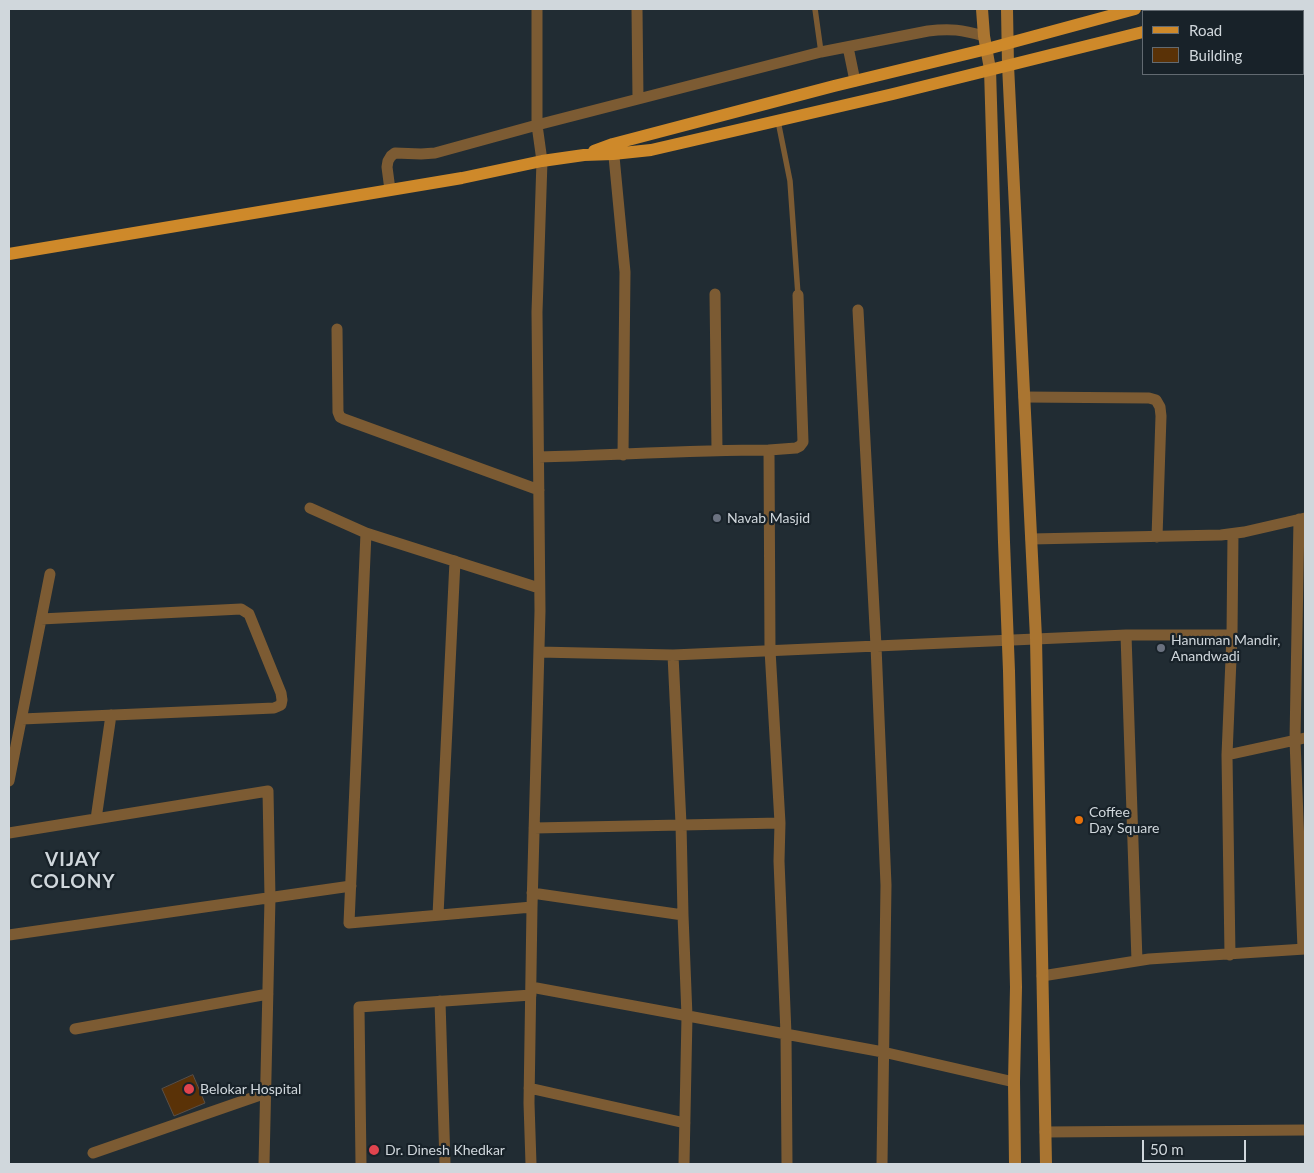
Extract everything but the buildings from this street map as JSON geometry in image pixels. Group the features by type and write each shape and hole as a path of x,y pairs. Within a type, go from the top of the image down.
{"main road":[{"path":"982,9 984,36 990,69 1003,532 1008,640 1016,977 1015,1164"},
{"path":"1007,9 1008,64 1036,638 1046,1164"},
{"path":"9,254 462,178 542,161 613,149 855,81 1008,44 1130,9"},
{"path":"613,149 650,150 893,94 1142,32"}],"street":[{"path":"531,1164 532,893 540,588 537,312 542,161 537,125 537,9"},
{"path":"637,9 638,100"},
{"path":"390,190 387,167 388,161 395,153 435,153 821,52 945,29 962,30 984,36"},
{"path":"848,47 855,81"},
{"path":"613,149 625,272 623,455"},
{"path":"715,294 717,450"},
{"path":"539,457 717,450 769,450 800,446 803,442 798,295"},
{"path":"858,310 876,646 886,885 882,1164"},
{"path":"337,329 337,405 340,417 539,490"},
{"path":"1024,397 1149,398 1156,400 1160,407 1161,416 1157,537"},
{"path":"769,450 770,650 780,822 779,861 786,1034 787,1164"},
{"path":"310,508 366,533 540,588"},
{"path":"1031,539 1233,534 1302,519 1300,739 1304,949 1149,959 1042,976"},
{"path":"366,533 350,923 532,907"},
{"path":"1230,955 1227,755 1232,635 1233,534"},
{"path":"438,916 455,561"},
{"path":"9,781 50,574"},
{"path":"22,718 274,708 281,705 280,693 249,614 241,608 42,619"},
{"path":"539,652 673,654 1036,638 1126,635 1232,635"},
{"path":"1126,635 1138,961"},
{"path":"673,654 682,824 683,915 688,1016 684,1164"},
{"path":"96,819 112,715"},
{"path":"1227,755 1300,739"},
{"path":"9,833 268,790 270,898 264,1164"},
{"path":"534,828 780,822"},
{"path":"9,935 351,886"},
{"path":"532,893 683,915"},
{"path":"361,1164 359,1007 440,1001 531,991 688,1016 883,1052 1014,1082"},
{"path":"75,1029 268,994"},
{"path":"440,1001 445,1164"},
{"path":"530,1088 685,1123"},
{"path":"93,1152 266,1093"},
{"path":"1045,1132 1305,1130"}],"lane":[{"path":"816,9 821,52"},
{"path":"778,120 790,181 798,295"}],"place":[{"name":"Navab Masjid","path":"717,518"},
{"name":"Hanuman Mandir, Anandwadi","path":"1161,648"},
{"name":"Coffee Day Square","path":"1079,820"},
{"name":"Belokar Hospital","path":"189,1089"},
{"name":"Dr. Dinesh Khedkar","path":"374,1150"}],"district":[{"name":"VIJAY COLONY","path":"73,871"}]}
